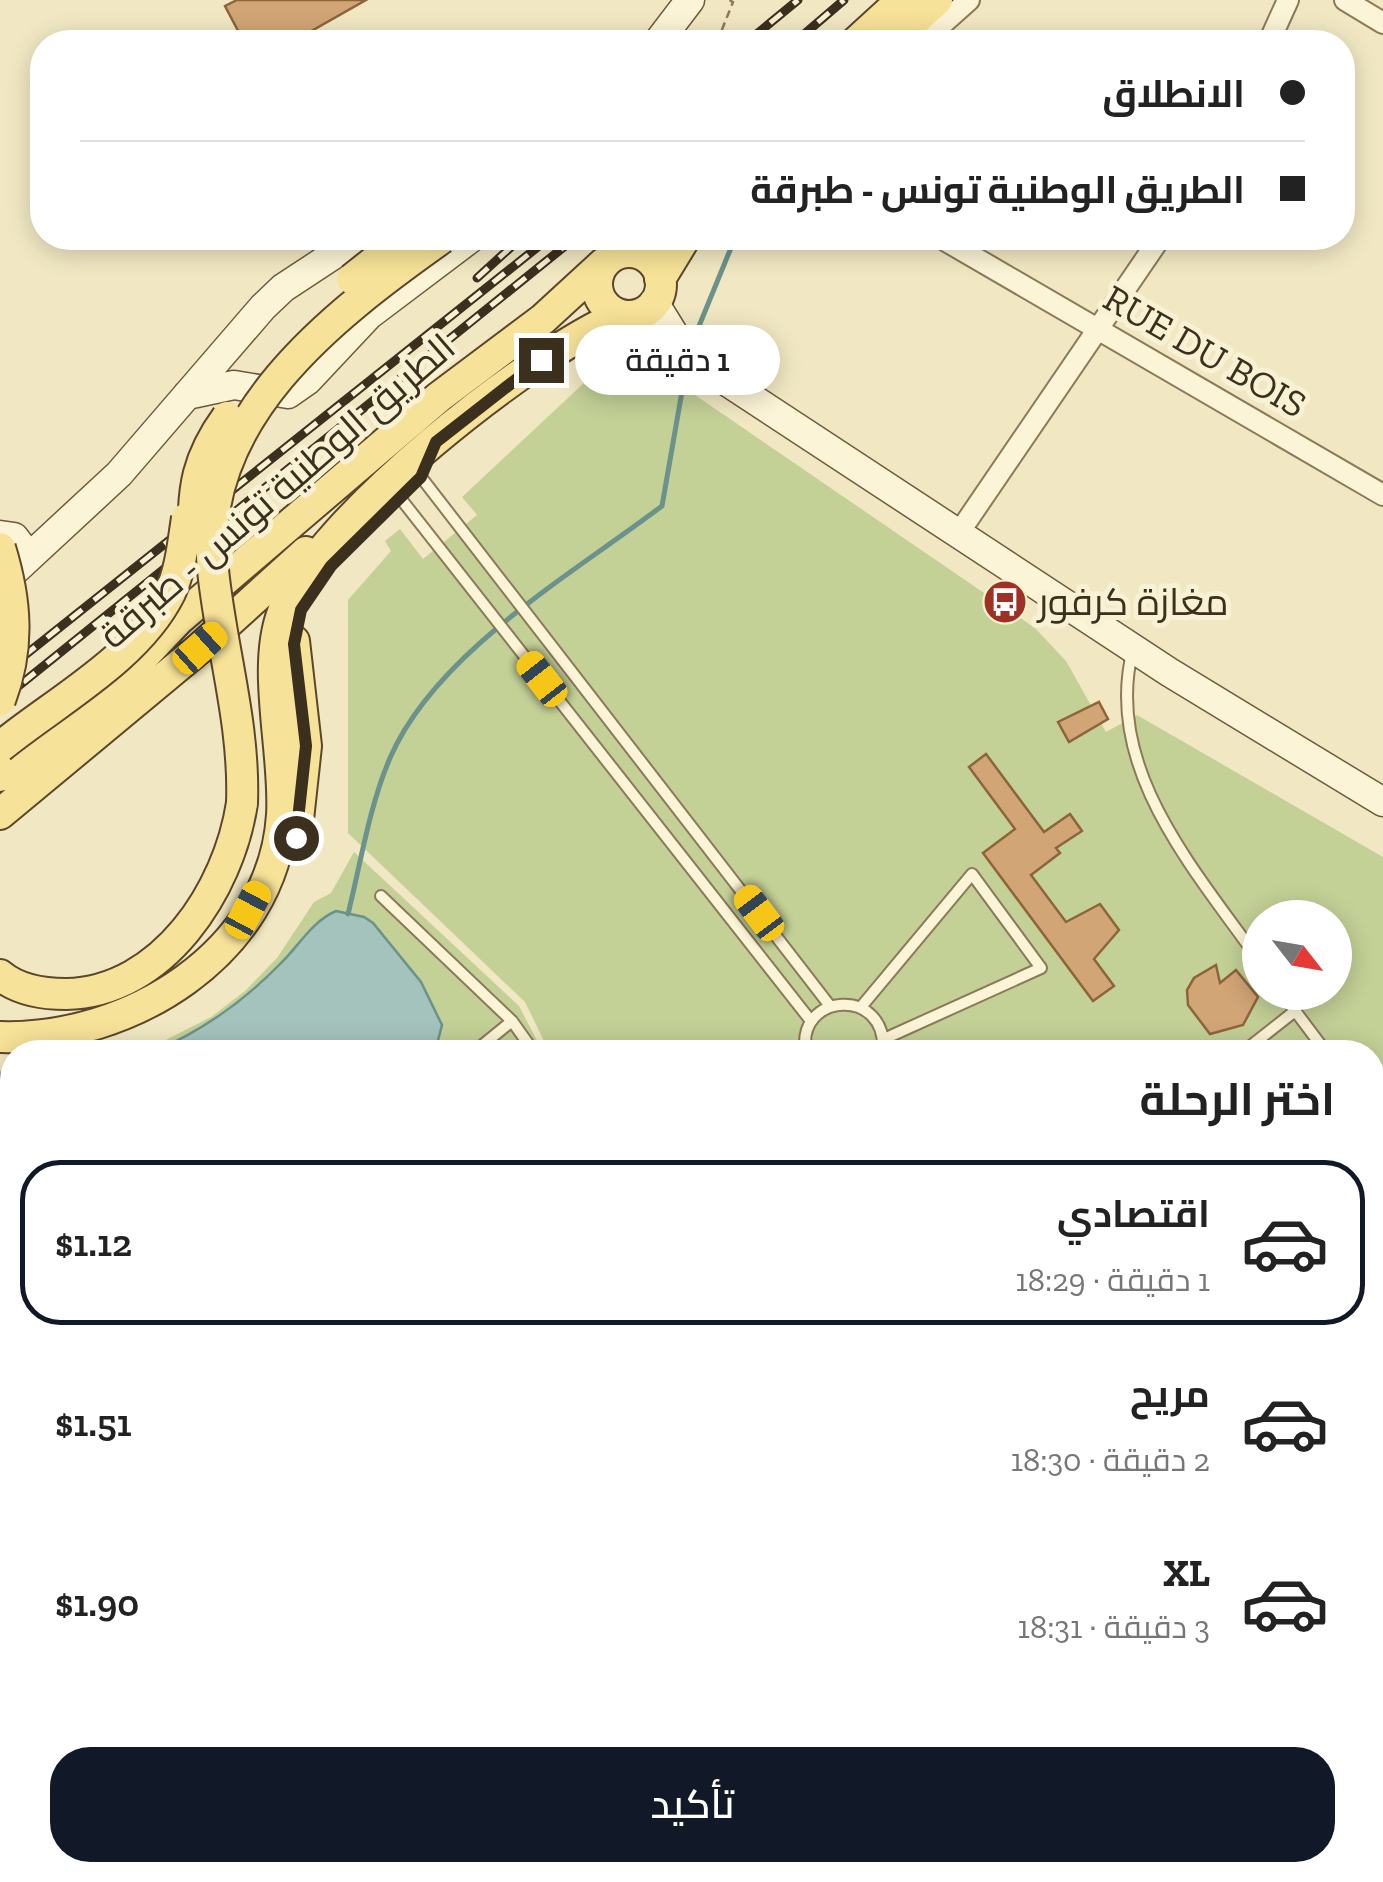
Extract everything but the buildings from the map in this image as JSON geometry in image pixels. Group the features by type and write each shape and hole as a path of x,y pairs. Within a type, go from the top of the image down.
{"main road":[{"path":"869,30 902,0"},
{"path":"914,30 936,0"},
{"path":"0,747 107,663 154,618 177,575 192,490 216,432 260,373 334,294 389,250"},
{"path":"0,1019 77,1008 100,1000 144,970 180,936 206,900 232,845 238,721 213,570 212,506 222,470 251,414 306,349 370,289 425,250"},
{"name":"الطريق الوطنية تونس - طبرقة","path":"0,776 104,698 179,619 438,397 542,320 620,250"},
{"path":"621,250 597,289 607,307 624,315 646,310 678,250"},
{"path":"626,250 652,262 657,290"},
{"name":"الطريق الوطنية تونس - طبرقة","path":"0,1037 74,1032 147,1006 209,961 248,910 277,850 282,816 278,629 300,581 363,506 436,442 559,348 624,315"},
{"path":"248,910 288,862 299,822 306,746 294,644 301,610 331,566 411,488 436,442"},
{"path":"0,953 38,975 62,977 104,968 134,953 171,921 190,893 233,803 198,586 192,490"},
{"path":"0,814 363,506"},
{"path":"0,700 15,631 9,549"},
{"path":"0,792 104,698"},
{"path":"0,976 30,990 74,994 144,970"}],"street":[{"path":"667,30 690,0"},
{"path":"690,30 713,0"},
{"path":"922,30 970,0"},
{"path":"1274,30 1288,0"},
{"path":"1345,0 1383,24"},
{"path":"0,511 9,549 64,527 283,288 341,250"},
{"path":"188,395 234,385 281,395 298,389 368,315 455,250"},
{"name":"RUE DU BOIS","path":"962,250 1383,495"},
{"path":"958,534 1152,250"},
{"path":"657,290 688,359"},
{"path":"624,315 1133,648 1383,802"},
{"path":"223,352 234,385"}],"lane":[{"path":"411,488 546,633 830,1006"},
{"path":"411,488 494,618 811,1021"},
{"path":"1133,648 1124,686 1140,773 1161,818 1242,936"},
{"path":"808,1040 811,1021 830,1006 862,1008 873,1016 884,1039 1040,968 972,874 862,1008"},
{"path":"381,896 512,1021 525,1040"},
{"path":"1259,1040 1295,1012 1317,1040"},
{"path":"489,1040 512,1021"}],"path":[{"path":"723,30 733,2 729,0"}],"green space":[{"path":"641,358 1035,628 1066,661 1106,732 1137,715 1383,857 1383,1040 544,1040 525,1002 348,833 348,600 391,551 385,541 400,529 423,559 477,515 462,497 600,368 613,378"},
{"path":"354,852 519,1006 537,1040 166,1040 211,1017 245,991 277,958 314,902 331,893"}],"water":[{"path":"336,911 373,923 421,982 442,1025 438,1040 178,1040 251,991"}],"waterway":[{"path":"697,331 730,250"},
{"path":"348,914 376,796 390,758 411,720 439,684 509,618 662,506 684,380"}],"railway":[{"path":"762,30 798,0"},
{"path":"809,30 844,0"},
{"path":"477,278 508,250"},
{"path":"0,675 534,250"},
{"path":"0,701 560,250"}],"place":[{"name":"مغازة كرفور","path":"1005,602"}],"route":[{"path":"296,838 306,746 294,644 301,610 331,566 421,477 436,442 541,360"}]}
